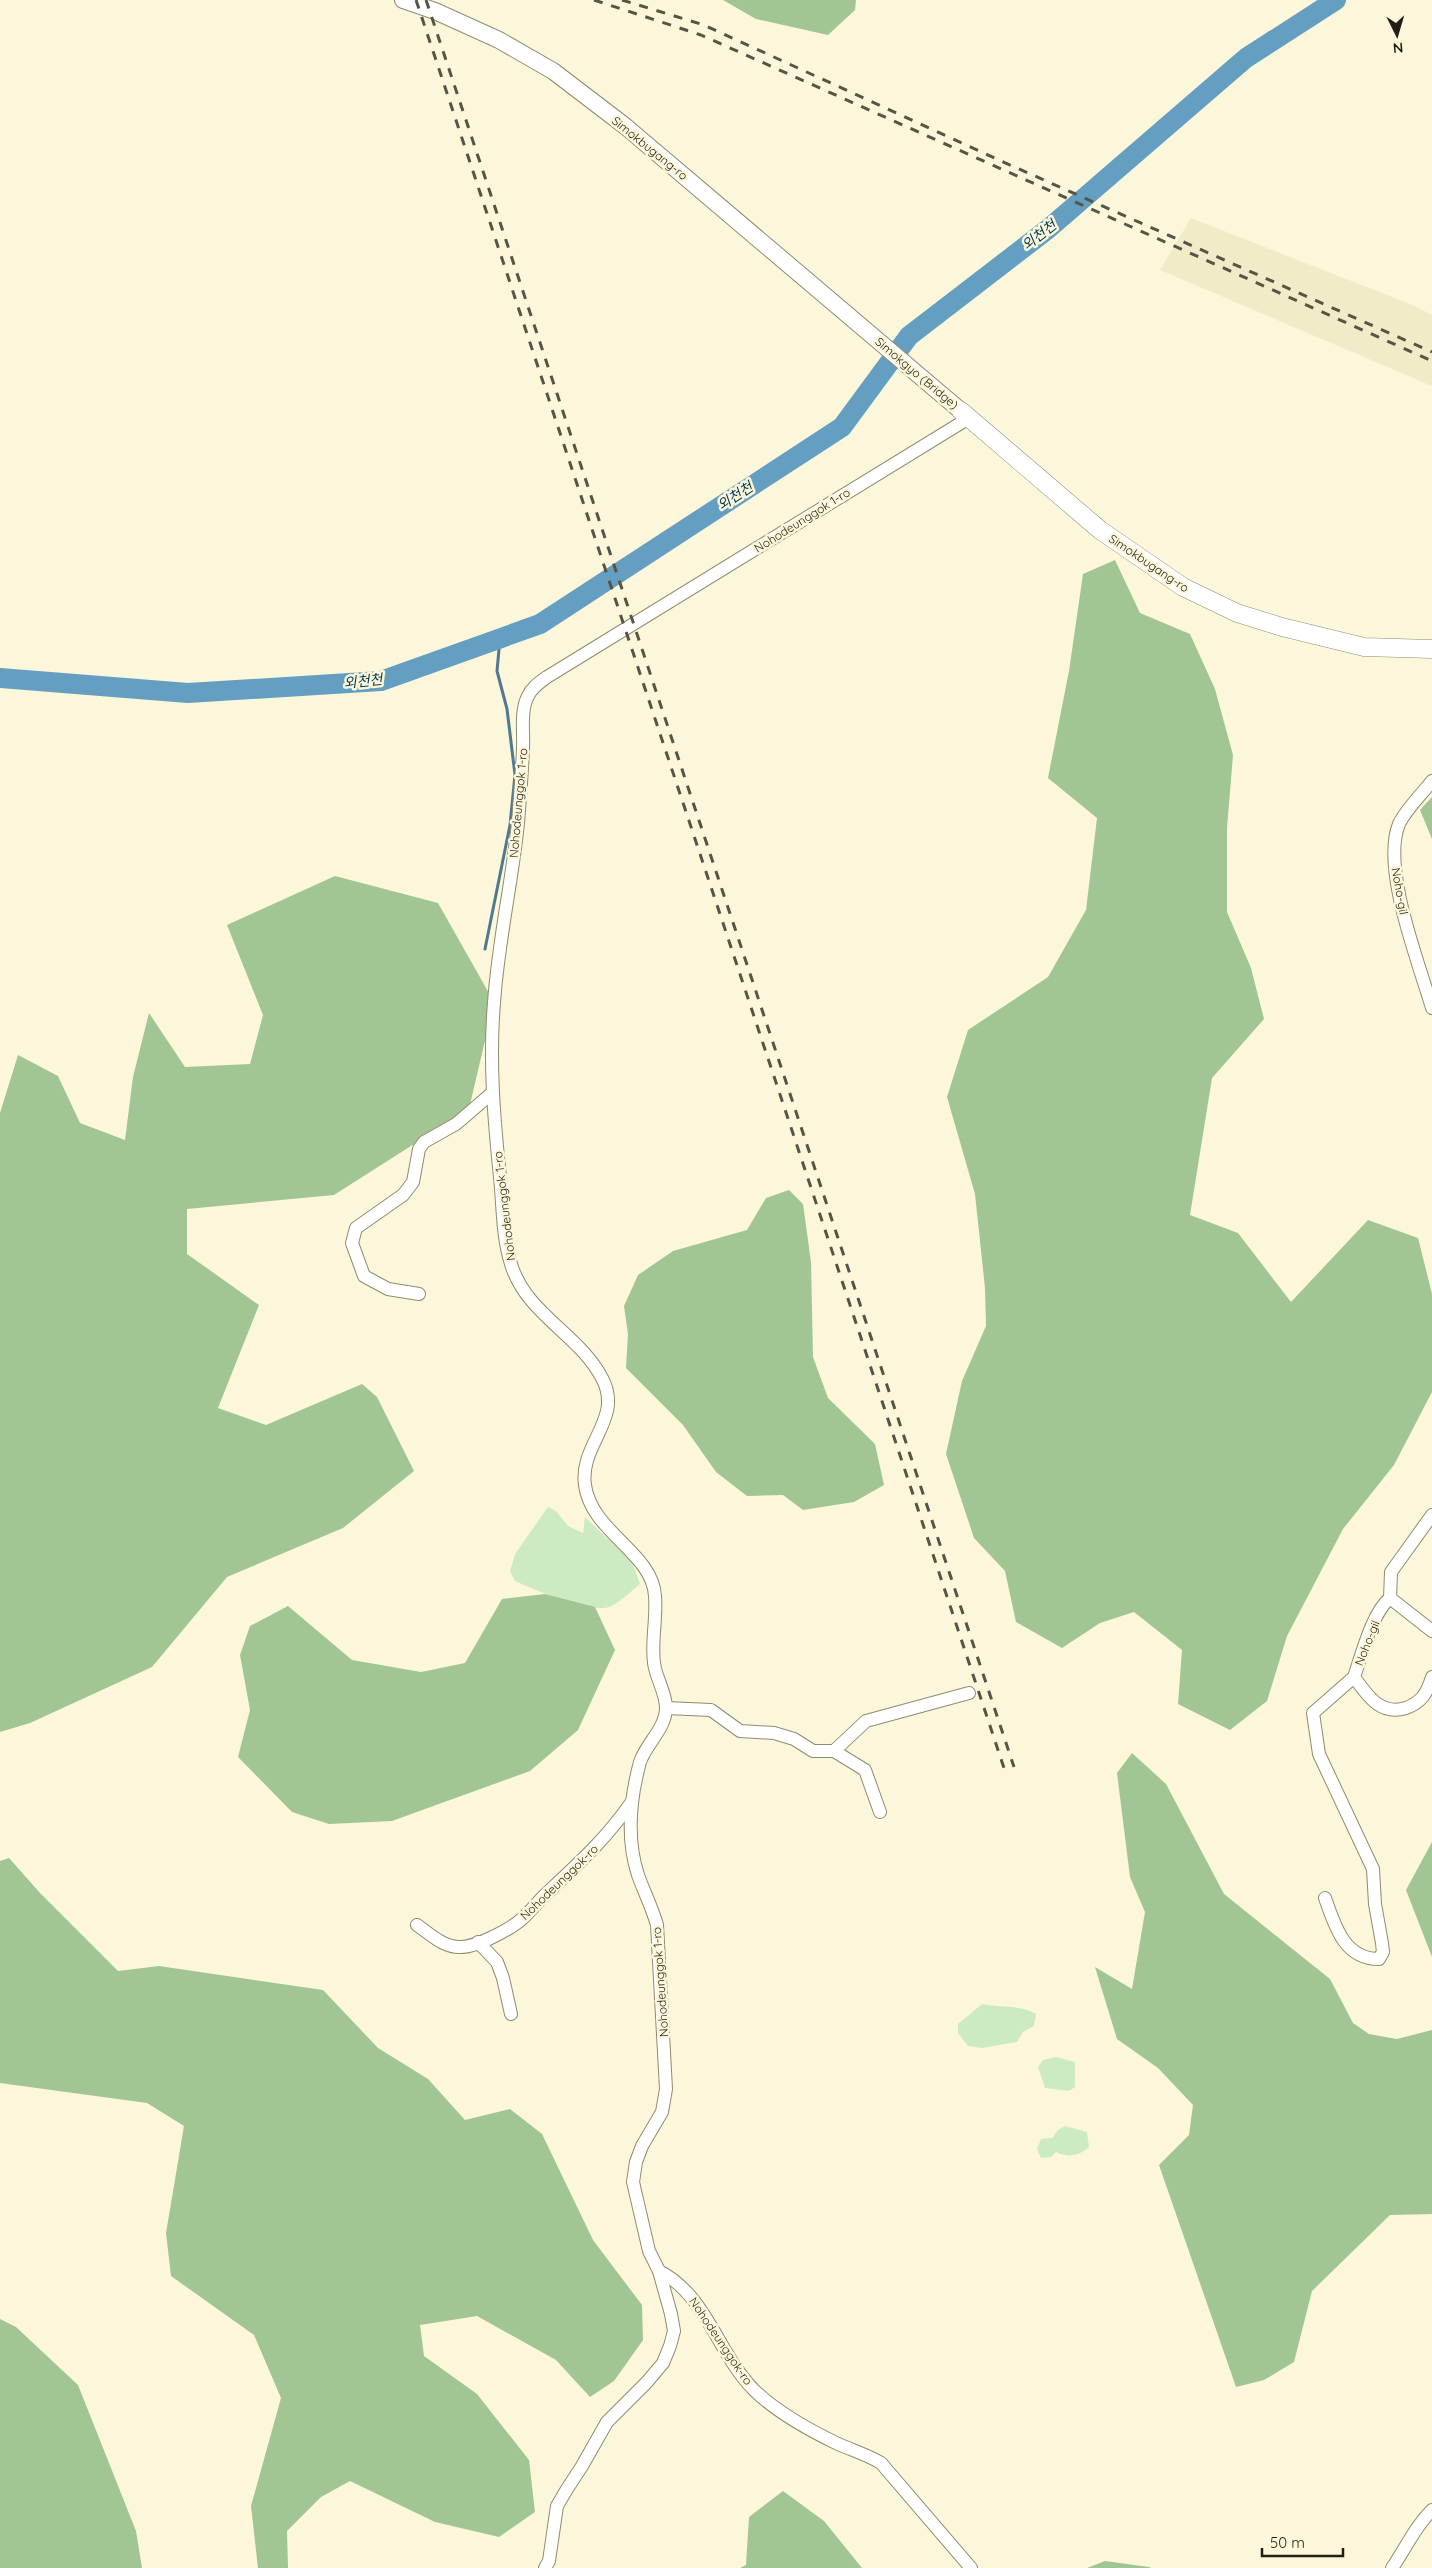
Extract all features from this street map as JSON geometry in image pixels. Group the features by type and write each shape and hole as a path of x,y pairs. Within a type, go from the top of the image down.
{"main road":[{"name":"Simokbugang-ro","path":"965,414 1100,530 1183,587 1237,613 1282,627 1364,647 1432,649"}],"street":[{"name":"Simokbugang-ro","path":"402,0 435,11 500,40 553,71 625,126 872,336"},
{"name":"Simokgyo (Bridge)","path":"872,336 965,414"},
{"name":"Nohodeunggok 1-ro","path":"659,2271 649,2252 633,2182 636,2162 642,2146 662,2112 666,2088 657,1925 632,1851 630,1828 641,1759 665,1719 664,1690 654,1669 652,1652 655,1596 652,1582 643,1567 605,1526 590,1506 584,1485 588,1455 608,1414 610,1400 604,1380 588,1355 547,1320 514,1275 506,1237 492,1093 494,1002 515,846 524,712 528,695 535,686 547,677 965,414"},
{"name":"Noho-gil","path":"1432,781 1400,823 1395,863 1407,926 1432,1008"},
{"path":"419,1294 388,1288 364,1276 352,1243 356,1228 403,1195 413,1182 419,1149 424,1142 456,1124 492,1093"},
{"path":"1432,1515 1391,1572 1390,1598 1432,1631"},
{"name":"Noho-gil","path":"1390,1598 1385,1602 1374,1624 1354,1677 1371,1700 1386,1710 1392,1711 1418,1703 1427,1692 1432,1677"},
{"path":"1325,1898 1342,1942 1368,1959 1379,1959 1382,1952 1382,1943 1375,1904 1373,1869 1319,1754 1313,1713 1354,1677"},
{"path":"834,1751 866,1721 969,1693"},
{"path":"666,1708 711,1710 740,1731 774,1732 794,1739 813,1751 834,1751 865,1770 880,1812"},
{"name":"Nohodeunggok-ro","path":"417,1925 445,1944 462,1947 478,1942 522,1919 604,1839 633,1801"},
{"path":"478,1942 497,1962 503,1978 511,2014"},
{"name":"Nohodeunggok-ro","path":"545,2568 549,2560 557,2506 607,2422 647,2382 663,2362 670,2346 674,2331 659,2271"},
{"name":"Nohodeunggok-ro","path":"659,2271 673,2278 691,2296 740,2374 755,2391 774,2407 803,2426 837,2443 862,2452 881,2464 971,2568"},
{"path":"1392,2568 1405,2549 1414,2529 1432,2510"}],"shaded area":[{"path":"1191,218 1415,306 1432,315 1432,386 1160,270"}],"green space":[{"path":"723,0 856,0 855,10 828,35 756,19"},
{"path":"1115,560 1140,613 1190,634 1215,689 1233,755 1227,828 1227,912 1251,968 1264,1019 1212,1078 1190,1215 1238,1233 1291,1302 1368,1220 1418,1238 1432,1294 1432,1392 1394,1465 1343,1529 1287,1636 1267,1701 1230,1730 1178,1704 1182,1650 1134,1612 1100,1623 1062,1648 1016,1622 1005,1571 974,1538 946,1454 962,1381 986,1326 985,1288 975,1194 947,1097 968,1030 1048,977 1086,910 1097,818 1048,778 1069,671 1083,574"},
{"path":"1432,797 1432,839 1420,810"},
{"path":"335,876 438,903 494,1002 469,1109 334,1195 187,1209 187,1254 259,1305 218,1408 266,1425 362,1384 377,1397 414,1471 343,1528 227,1577 152,1667 30,1723 0,1732 0,1113 18,1055 58,1076 80,1123 125,1140 133,1077 149,1013 185,1067 250,1064 263,1015 227,925"},
{"path":"789,1190 803,1204 811,1262 813,1357 828,1398 875,1444 884,1485 854,1502 803,1510 783,1495 747,1496 716,1472 683,1425 626,1368 628,1334 624,1306 638,1275 673,1251 747,1230 766,1198"},
{"path":"548,1507 556,1511 568,1526 583,1533 585,1517 632,1562 640,1584 610,1607 597,1608 546,1594 515,1581 510,1571 515,1554"},
{"path":"545,1594 595,1607 615,1650 578,1730 530,1771 392,1821 329,1824 292,1812 238,1757 250,1710 240,1655 250,1626 288,1606 352,1660 421,1672 465,1663 502,1599"},
{"path":"1132,1753 1166,1784 1224,1894 1330,1979 1353,2023 1369,2034 1397,2039 1432,2030 1432,2214 1390,2215 1312,2291 1294,2362 1264,2380 1236,2387 1159,2165 1189,2135 1193,2105 1158,2068 1117,2039 1095,1967 1132,1989 1145,1912 1130,1877 1117,1773"},
{"path":"1432,1842 1432,1957 1406,1890"},
{"path":"9,1858 40,1893 118,1971 159,1966 323,1990 378,2048 428,2079 465,2120 510,2109 542,2134 593,2240 642,2305 643,2340 614,2381 590,2397 556,2360 477,2316 420,2325 424,2356 477,2394 529,2460 535,2512 499,2537 435,2522 350,2481 321,2497 287,2531 288,2568 258,2568 251,2506 281,2398 254,2335 171,2276 166,2233 184,2126 147,2103 0,2083 0,1861"},
{"path":"982,2004 1016,2007 1030,2011 1036,2014 1034,2026 1023,2032 1017,2042 982,2048 968,2046 958,2033 958,2024"},
{"path":"1056,2057 1075,2062 1075,2087 1069,2091 1045,2088 1038,2067 1043,2060"},
{"path":"1065,2126 1087,2132 1089,2147 1073,2155 1056,2152 1051,2157 1041,2158 1037,2149 1041,2139 1052,2138 1058,2130"},
{"path":"0,2319 16,2327 78,2385 136,2531 142,2568 0,2568"},
{"path":"783,2491 824,2521 862,2568 740,2568 746,2565 749,2517"},
{"path":"1105,2561 1149,2567 1151,2568 1087,2568"}],"waterway":[{"name":"외천천","path":"0,678 188,693 381,681 540,624 842,427 909,336 1048,229 1246,58 1336,0"},
{"path":"485,949 510,825 515,775 507,709 497,671 500,638"}],"railway":[{"path":"416,0 1005,1771"},
{"path":"426,0 1014,1767"},
{"path":"594,0 701,35 1432,361"},
{"path":"622,0 704,25 1001,161 1432,352"}]}
